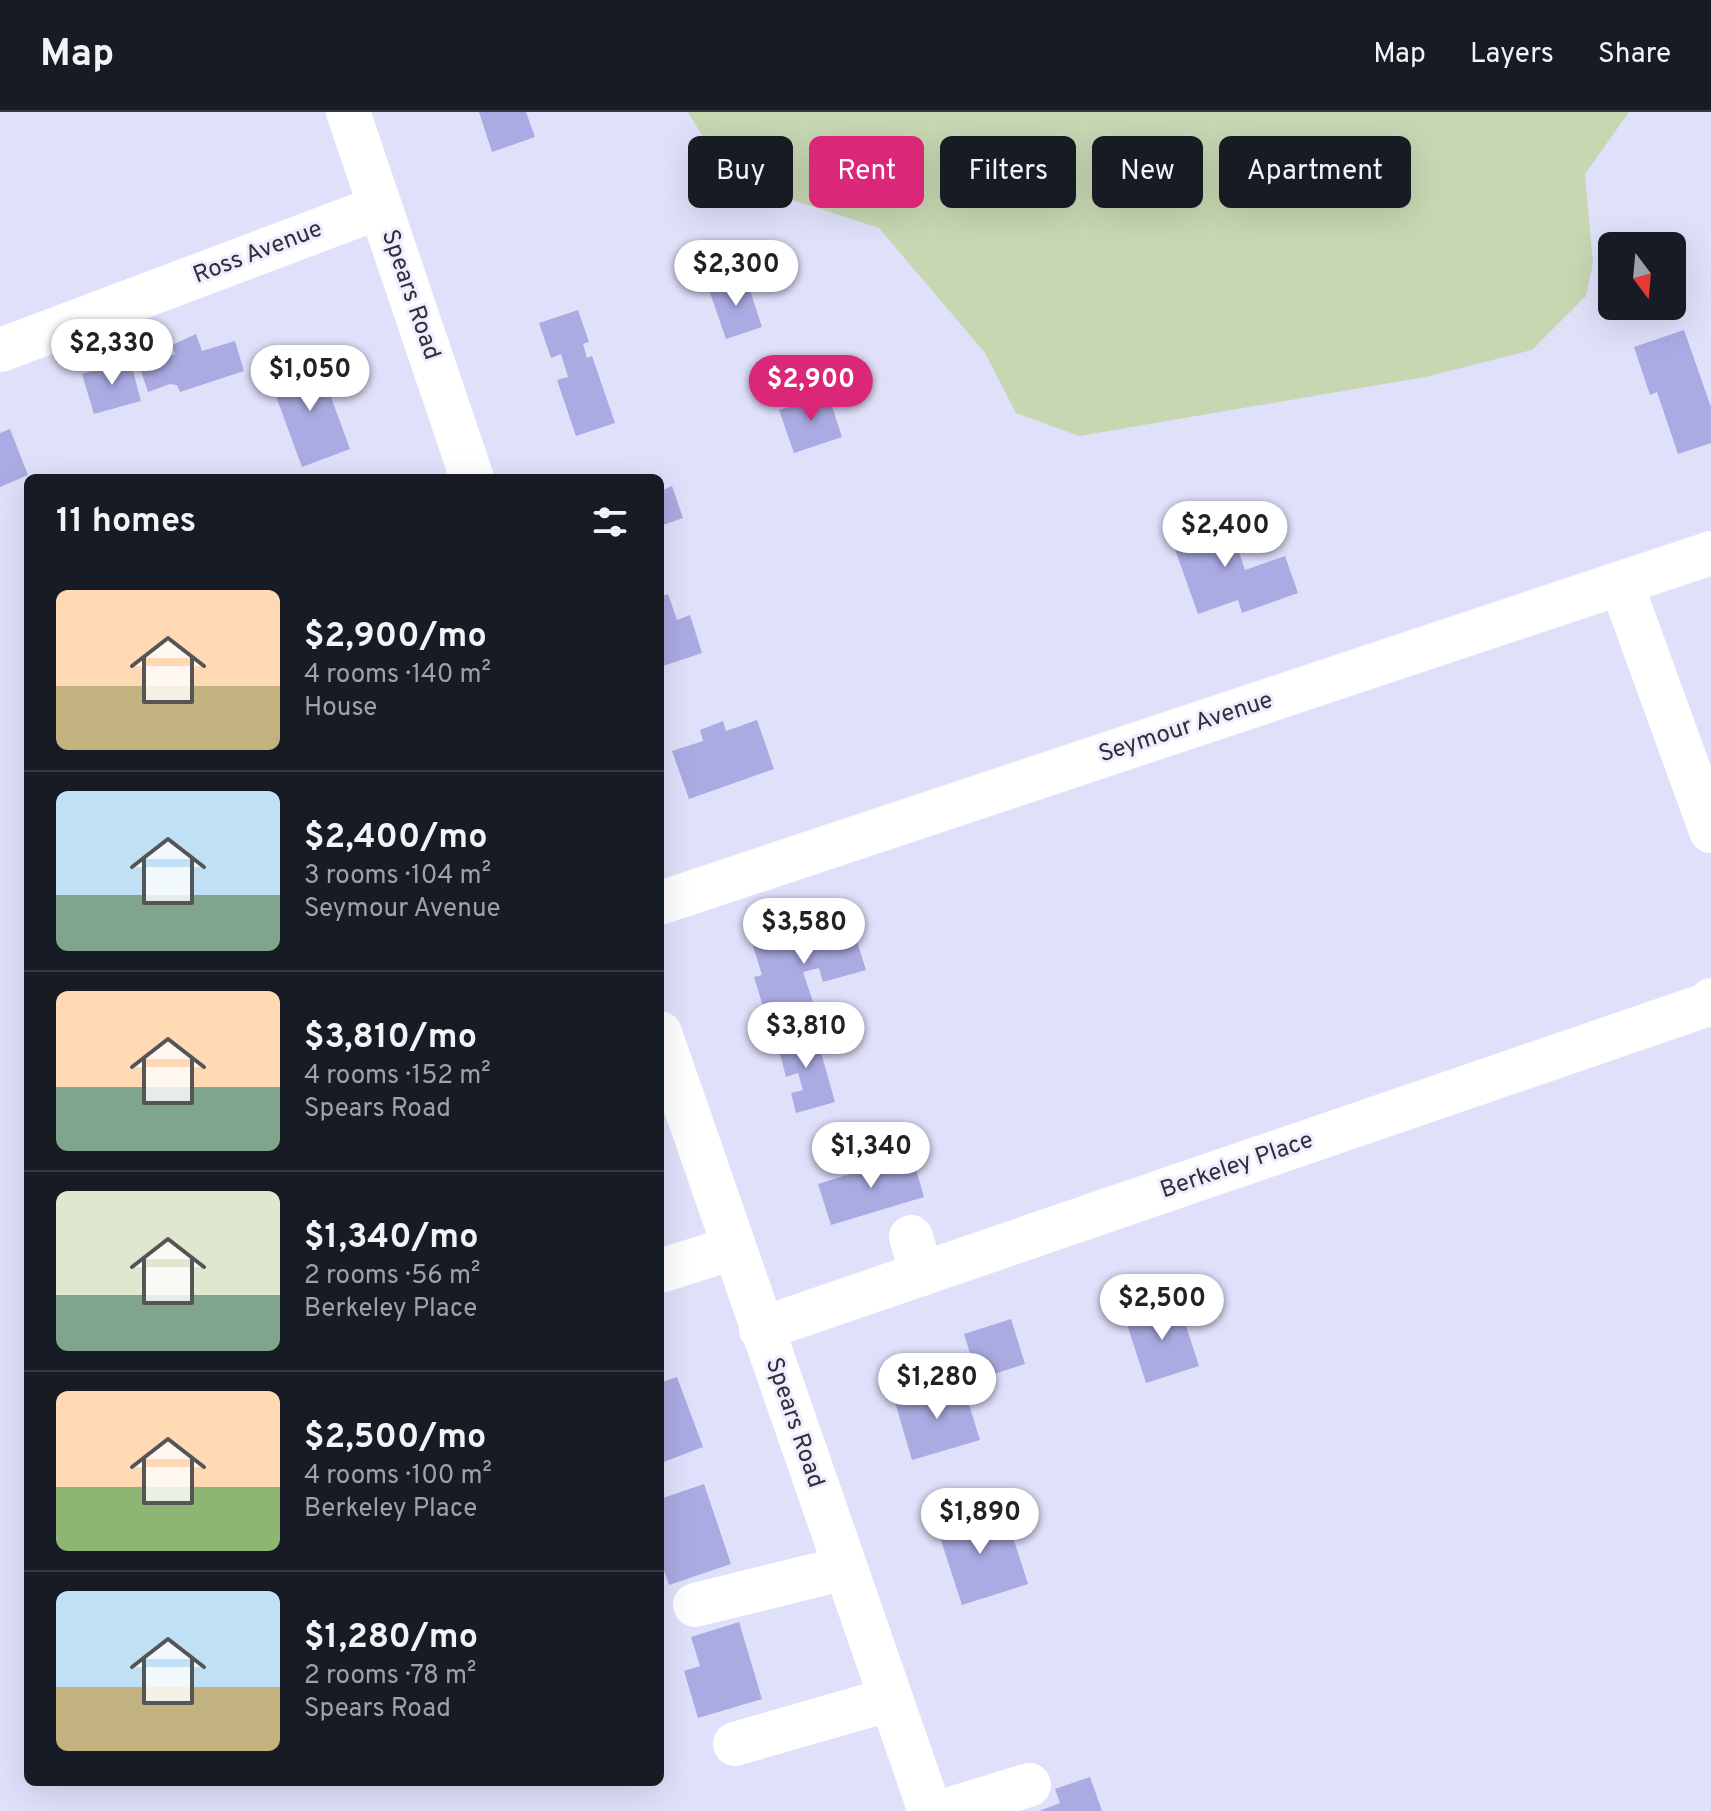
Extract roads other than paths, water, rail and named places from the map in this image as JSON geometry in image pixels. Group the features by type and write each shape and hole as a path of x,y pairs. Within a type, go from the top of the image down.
{"street":[{"name":"Spears Road","path":"348,112 471,474"},
{"name":"Ross Avenue","path":"1,350 380,207"},
{"name":"Seymour Avenue","path":"664,902 1711,553"},
{"path":"1621,583 1711,831"},
{"name":"Berkeley Place","path":"761,1329 916,1255 1709,1004 1711,1000"},
{"name":"Spears Road","path":"664,1045 930,1811"},
{"path":"664,1270 733,1248"},
{"path":"695,1605 845,1568"},
{"path":"735,1744 891,1699"},
{"path":"944,1811 1029,1785"}]}
